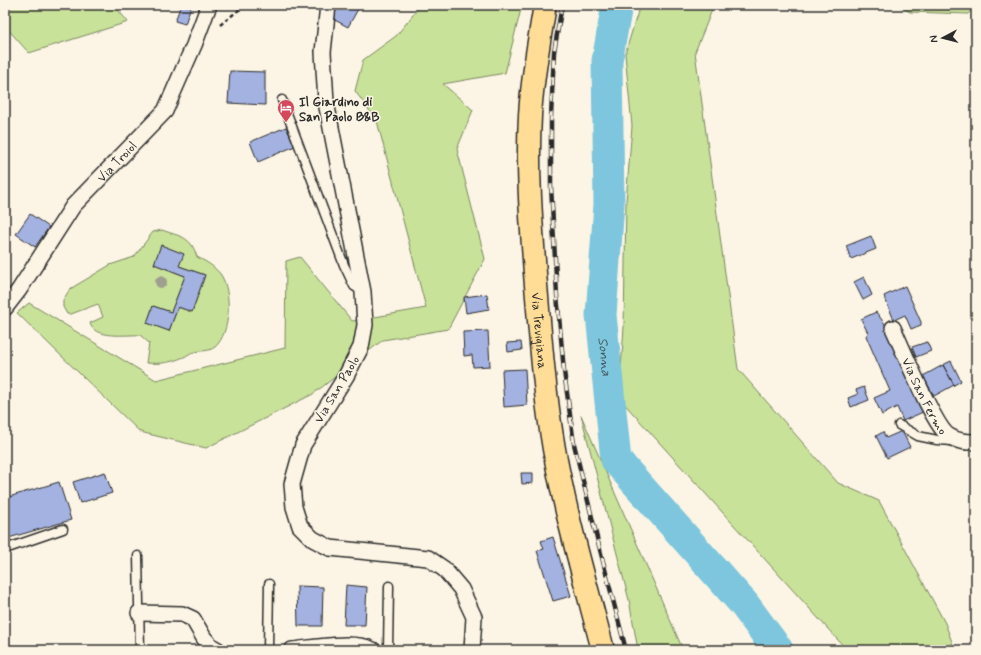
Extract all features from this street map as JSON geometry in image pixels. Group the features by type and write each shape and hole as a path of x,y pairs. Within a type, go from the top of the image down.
{"main road":[{"name":"Via Trevigiana","path":"545,5 535,64 530,115 530,201 539,320 546,393 554,448 561,484 603,650"}],"street":[{"name":"Via Troiol","path":"5,308 19,290 73,206 165,111 210,5"},
{"name":"Via San Paolo","path":"328,5 323,52 326,102 363,292 365,325 361,347 346,376 302,445 292,484 294,508 300,526 313,540 330,548 428,558 444,569 461,589 474,617 472,650"},
{"name":"Via San Fermo","path":"893,328 934,417 948,436 969,442"},
{"path":"139,613 182,614 193,619 204,644 218,650"},
{"path":"292,650 320,649 343,645 368,647 373,650"}],"lane":[{"path":"282,100 344,264 354,286 363,292"},
{"path":"899,425 918,436 937,440 969,442"},
{"path":"5,549 63,528"},
{"path":"138,556 140,650"},
{"path":"268,650 269,584"},
{"path":"388,650 389,586"}],"green space":[{"path":"5,5 114,5 128,22 29,53 5,26"},
{"path":"421,5 522,5 505,73 443,84 473,110 457,149 485,259 448,329 383,340 313,394 206,448 140,432 17,313 29,303 156,380 285,348 286,261 300,257 352,321 426,308 377,121 355,91 363,60 396,36"},
{"path":"640,5 714,5 695,52 738,369 838,483 879,501 945,623 955,650 847,650 619,398 624,327 626,202 632,126 625,54"},
{"path":"897,5 976,6 968,14 910,12"},
{"path":"162,230 180,236 188,241 195,250 197,257 210,264 221,275 225,282 227,291 227,323 220,341 215,347 208,350 192,352 184,357 165,363 146,363 149,343 140,335 104,334 93,328 90,323 103,317 98,304 71,314 67,314 63,307 63,300 70,289 110,265 134,257 153,232","holes":["161,246 183,254 179,266 205,275 192,312 178,307 169,331 147,323 153,306 171,312 185,276 154,264"]},
{"path":"581,415 683,650 638,650 629,600"}],"building":[{"path":"181,5 191,6 185,24 175,21"},
{"path":"337,5 350,5 358,9 348,27 331,18"},
{"path":"230,71 265,72 265,105 228,103"},
{"path":"286,127 295,146 258,162 250,142"},
{"path":"5,206 10,210 5,215"},
{"path":"30,214 49,227 35,247 16,234"},
{"path":"871,236 876,249 851,259 846,246"},
{"path":"161,245 184,254 179,266 205,275 192,312 178,307 169,331 147,323 153,306 171,312 185,276 154,264"},
{"path":"864,277 872,295 863,300 854,282"},
{"path":"905,286 921,322 921,325 911,329 905,315 894,320 884,296"},
{"path":"487,294 489,309 466,313 464,297"},
{"path":"876,312 885,324 925,411 903,421 897,407 882,415 874,398 890,391 866,336 868,333 861,319"},
{"path":"488,331 490,366 473,367 472,355 464,356 463,332"},
{"path":"521,342 522,350 508,352 507,343"},
{"path":"927,342 931,351 916,357 912,347"},
{"path":"951,361 961,381 954,385 943,365"},
{"path":"943,365 954,385 934,396 923,376"},
{"path":"525,369 527,405 504,407 502,370"},
{"path":"864,387 869,400 851,407 848,398 858,394 856,390"},
{"path":"902,431 910,447 887,458 876,436 883,432 886,438"},
{"path":"105,472 112,493 80,503 73,482"},
{"path":"521,473 533,473 533,483 522,484"},
{"path":"59,482 71,520 5,539 5,498"},
{"path":"553,537 571,596 553,601 537,551 544,549 541,541"},
{"path":"346,585 367,587 365,625 344,625"},
{"path":"297,586 323,587 322,626 298,626"}],"waterway":[{"name":"Sonna","path":"617,5 607,61 609,204 601,315 616,460 744,604 778,650"}],"railway":[{"path":"562,5 554,52 551,117 551,186 557,295 564,371 574,444 626,650"}],"place":[{"name":"Il Giardino di San Paolo B&B","path":"286,123"}]}
